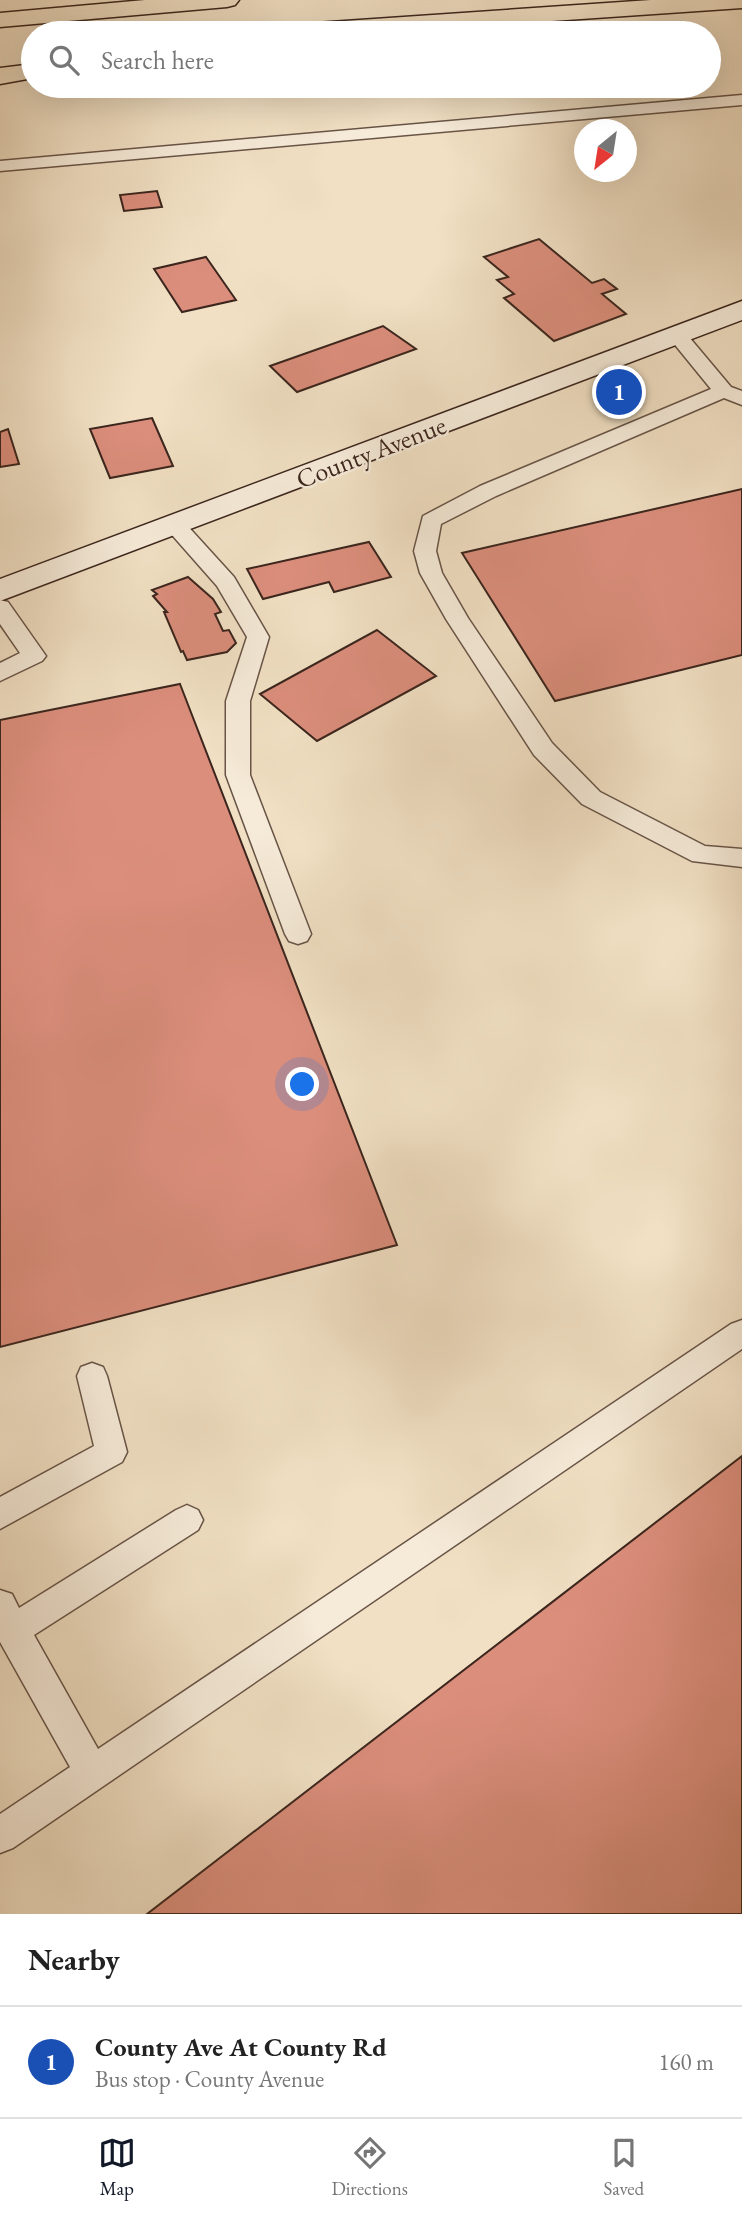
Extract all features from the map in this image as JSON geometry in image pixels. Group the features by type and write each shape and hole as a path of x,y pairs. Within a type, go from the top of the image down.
{"highway":[{"path":"0,20 227,0"},
{"path":"458,21 742,1"},
{"path":"0,57 21,55"},
{"path":"0,76 21,73"}],"main road":[{"name":"County Avenue","path":"0,591 176,527 739,311"}],"lane":[{"path":"0,166 742,100"},
{"path":"677,335 733,395 488,491 430,522 425,551 431,573 457,619 543,749 591,798 701,855 742,858"},
{"path":"176,527 226,582 258,637 238,701 238,775 298,934"},
{"path":"0,607 34,656 0,673"},
{"path":"0,1835 742,1334"},
{"path":"0,1514 111,1452 92,1376"},
{"path":"92,1773 6,1618 187,1520"}],"building":[{"path":"157,191 162,207 124,211 120,195"},
{"path":"539,239 592,283 604,279 617,289 602,294 626,314 554,341 504,298 514,294 497,280 508,277 484,257"},
{"path":"206,257 236,300 182,312 154,269"},
{"path":"383,326 416,349 297,392 270,366"},
{"path":"152,418 173,466 110,478 90,429"},
{"path":"8,429 19,464 0,467 0,432"},
{"path":"742,489 742,655 555,701 462,553"},
{"path":"369,542 391,577 334,592 329,582 263,599 247,569"},
{"path":"188,577 213,599 221,612 215,614 223,631 229,630 236,643 227,652 187,660 183,651 181,652 164,612 167,612 153,596 157,594 152,590"},
{"path":"377,630 436,676 317,741 260,694"},
{"path":"180,684 397,1245 0,1347 0,720"},
{"path":"742,1456 742,1914 147,1914"}],"place":[{"name":"County Ave At County Rd","path":"619,392"}]}
